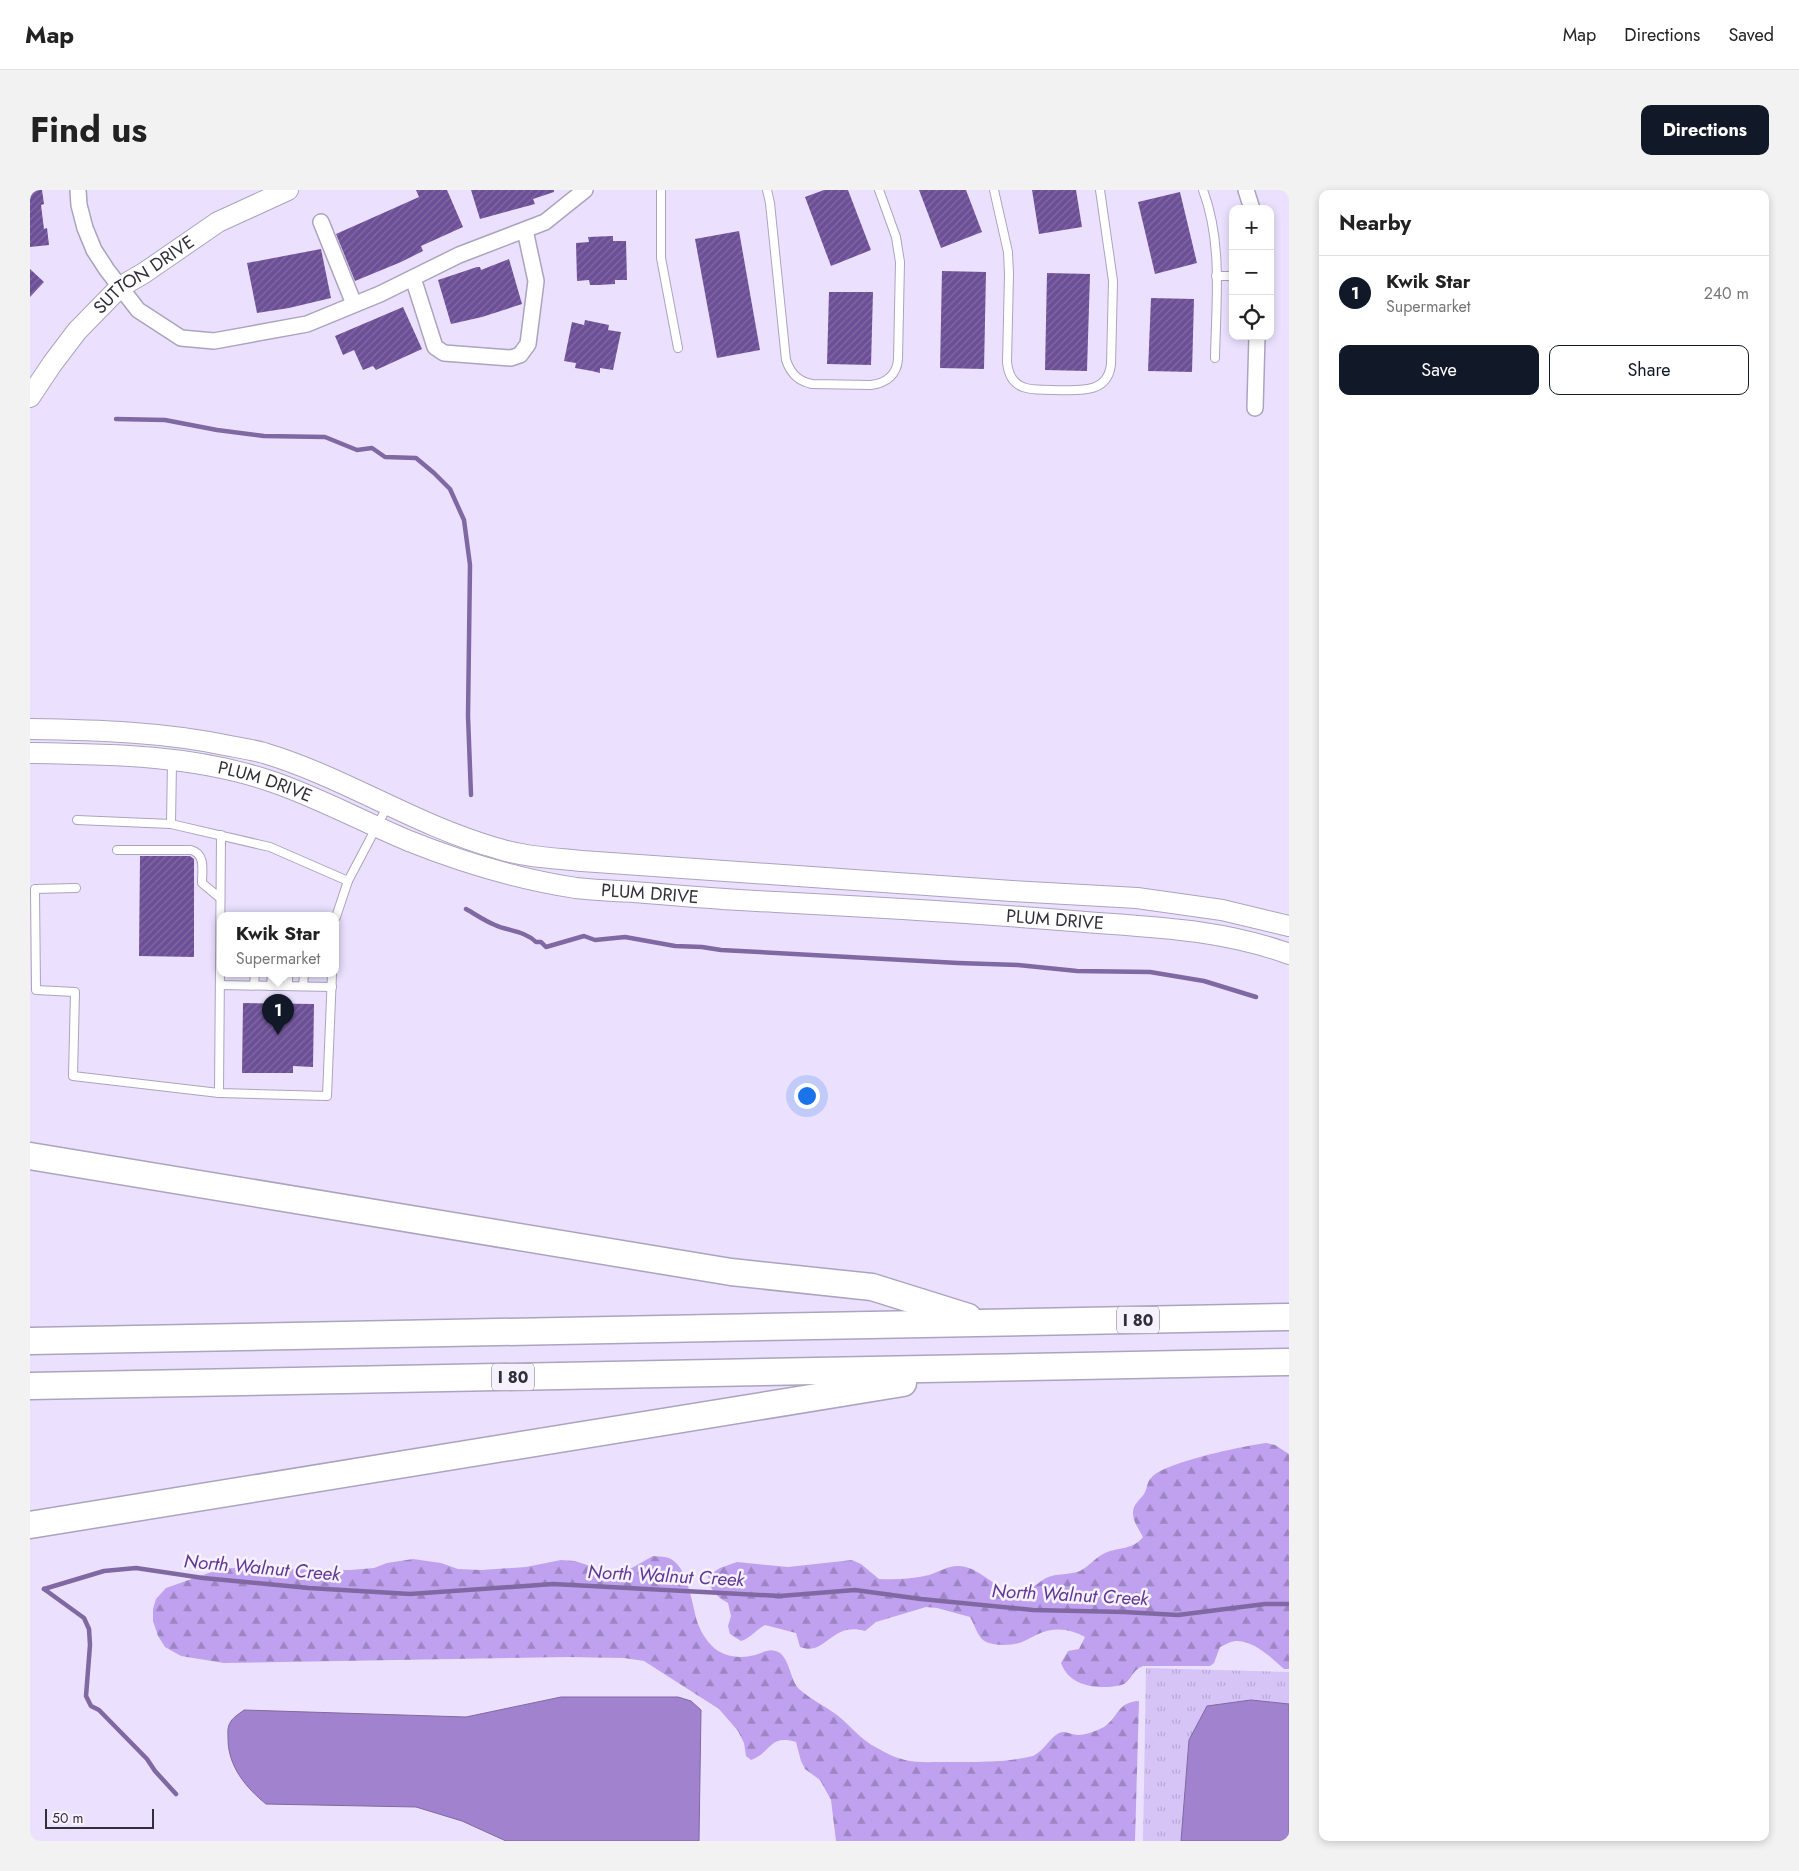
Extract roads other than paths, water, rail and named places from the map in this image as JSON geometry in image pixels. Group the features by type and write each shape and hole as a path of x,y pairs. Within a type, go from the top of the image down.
{"highway":[{"path":"30,1156 731,1272 872,1287 987,1323"},
{"name":"I 80","path":"30,1341 1289,1317"},
{"name":"I 80","path":"30,1386 1289,1362"},
{"path":"30,1524 996,1368"}],"street":[{"path":"78,190 79,205 85,228 94,250 138,310 181,338 214,341 307,324 380,294 459,255 544,222 585,190"},
{"name":"SUTTON DRIVE","path":"30,397 77,331 120,287 144,273 218,222 288,190"},
{"path":"1246,190 1251,205"},
{"path":"321,222 354,304"},
{"path":"413,278 435,347 444,353 511,358 520,355 528,344 536,281 525,230"},
{"path":"1256,408 1257,340"},
{"name":"PLUM DRIVE","path":"30,729 89,730 195,738 263,753 388,804 445,830 496,849 582,861 976,901 1229,937 1289,954"},
{"name":"PLUM DRIVE","path":"30,753 137,756 199,763 271,781 322,801 407,840 490,871 580,888 718,899 976,901 1128,897 1179,903 1289,926"}],"lane":[{"path":"661,190 662,258 678,348"},
{"path":"767,190 770,203 786,360 789,370 796,378 812,384 871,385 880,384 889,379 895,370 898,359 899,247 879,190"},
{"path":"994,190 1008,252 1008,372 1014,381 1022,387 1084,390 1093,389 1101,384 1107,377 1111,364 1113,281 1100,190"},
{"path":"1203,190 1215,232 1215,358"},
{"path":"1216,276 1229,276"},
{"path":"171,824 172,760"},
{"path":"338,912 348,881 388,804"},
{"path":"77,820 171,824 221,835 270,847 348,881"},
{"path":"220,912 221,835"},
{"path":"118,850 191,850 197,852 202,858 202,883 220,898"},
{"path":"76,888 35,889 36,990 75,992 73,1076 219,1093 327,1096 332,977"},
{"path":"219,1093 220,977"},
{"path":"254,977 254,985"},
{"path":"272,977 272,986"},
{"path":"288,977 288,986"},
{"path":"304,977 304,986"},
{"path":"220,985 332,987"}],"waterway":[{"path":"116,419 165,420 217,430 264,436 325,437 357,450 372,448 385,457 416,458 450,489 464,520 470,565 468,716 471,795"},
{"path":"466,909 500,927 522,933 536,942 541,942 546,947 584,936 595,940 625,937 675,946 721,950 1018,965 1077,971 1150,972 1204,981 1256,997"},
{"name":"North Walnut Creek","path":"44,1589 104,1571 136,1568 203,1578 309,1588 410,1594 553,1584 780,1596 855,1590 921,1599 1033,1610 1178,1615 1265,1604 1289,1604"},
{"path":"44,1589 84,1618 89,1629 90,1645 86,1696 91,1706 99,1710 147,1759 176,1794"}],"place":[{"name":"Kwik Star","path":"278,1035"}]}
